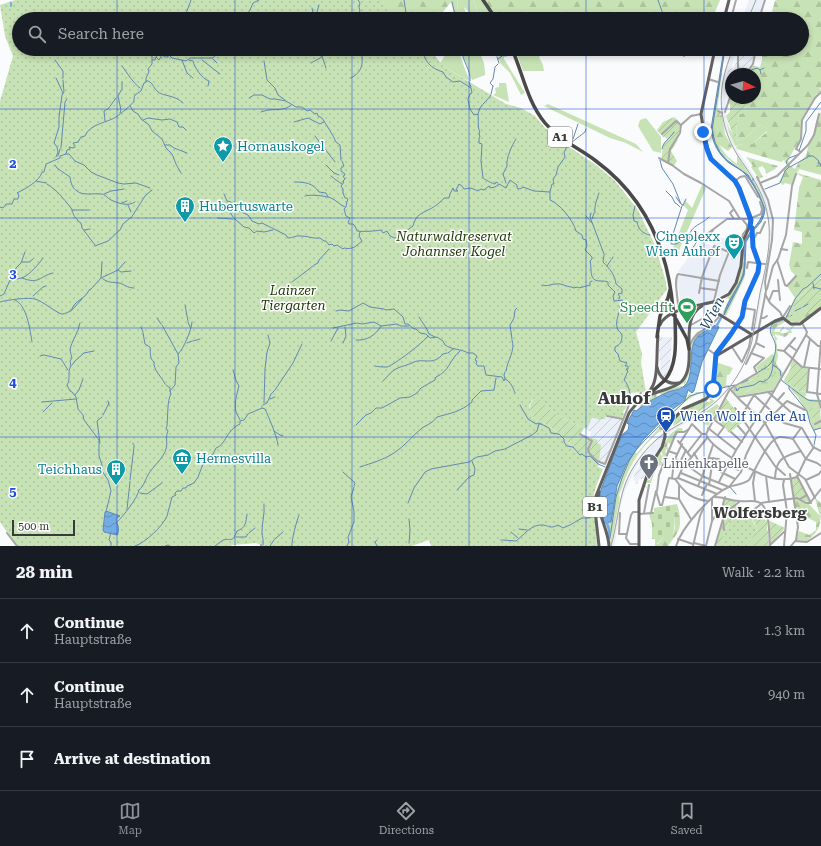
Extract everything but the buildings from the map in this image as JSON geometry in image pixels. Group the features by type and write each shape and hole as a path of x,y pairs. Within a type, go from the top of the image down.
{"highway":[{"path":"484,0 492,12"},
{"name":"A1","path":"515,56 531,101 546,125 563,139 607,169 623,185 637,203 657,236 663,252 676,311"},
{"name":"A1","path":"516,56 530,95 540,114 563,138 597,159 617,176 647,214 656,231 671,276 676,311 672,361 669,372 664,380 647,395"},
{"path":"657,337 660,316 668,298 670,284"},
{"path":"676,311 678,323 687,339 689,347"}],"main road":[{"path":"725,12 729,0"},
{"name":"B1","path":"609,546 599,512 598,497 607,468 630,415 636,406 647,395 654,382 659,326 668,314 714,302 730,292 737,281 741,266 743,242 751,227 750,219 735,181 711,159 707,149 702,126 701,114 714,56"},
{"path":"639,545 638,513 640,498 653,460 663,446 665,430 683,409 710,397 717,354 737,325 758,273 759,264 753,248 753,235 751,227"},
{"path":"714,302 716,311 751,334"},
{"name":"B1","path":"691,324 695,311 707,304"},
{"path":"717,354 775,321 784,319 792,324 802,323 821,308"},
{"path":"656,359 658,373 665,381 674,384 683,380 687,370 691,324 690,315 688,312 676,311"},
{"name":"B1","path":"599,546 595,505 598,492 619,433 630,408 647,395 676,385 683,380"}],"street":[{"path":"733,12 736,0"},
{"path":"761,12 765,0"},
{"path":"738,56 738,68"},
{"path":"750,68 754,62 755,56"},
{"path":"709,80 718,82"},
{"path":"799,151 796,147 802,136 802,120 815,98 821,92"},
{"path":"725,112 728,104"},
{"path":"718,111 722,112"},
{"path":"680,124 691,116 701,114"},
{"path":"760,183 777,176 812,137 819,114"},
{"path":"662,134 676,121 680,124"},
{"path":"668,163 670,149 680,133 680,124"},
{"path":"659,158 730,202 733,210 746,224 747,228 742,239"},
{"path":"746,364 756,343 766,290 788,224 793,183 796,174"},
{"path":"735,181 740,177 746,176 758,197"},
{"path":"756,177 763,190 772,218 772,240 765,282 766,290"},
{"path":"713,230 728,219 750,219 761,214 760,202"},
{"path":"733,210 730,213 734,219"},
{"path":"753,235 760,233 765,222"},
{"path":"699,293 701,278 714,246 729,252 716,290 714,302"},
{"path":"780,249 787,250"},
{"path":"777,260 787,286 796,276"},
{"path":"748,268 748,262 765,264"},
{"path":"676,311 679,303 676,278 678,274 719,281"},
{"path":"778,280 780,300"},
{"path":"700,288 716,290"},
{"path":"769,301 772,292 779,291"},
{"path":"676,311 680,305 678,294"},
{"path":"765,294 769,301 781,313 784,319"},
{"path":"715,297 716,300 718,300"},
{"path":"784,319 790,306"},
{"path":"744,308 755,310 752,330"},
{"path":"691,324 716,311"},
{"path":"689,347 694,336 711,326 721,314"},
{"path":"761,318 767,316"},
{"path":"719,482 732,462 732,458 736,450 772,395 806,335 807,332 802,323"},
{"path":"732,346 742,362 749,347 751,334"},
{"path":"806,335 818,346 821,346"},
{"path":"784,351 795,338"},
{"path":"804,368 810,339"},
{"path":"821,341 817,394 821,408"},
{"path":"756,343 764,347"},
{"path":"789,345 797,351"},
{"path":"709,350 717,354"},
{"path":"778,350 784,351 804,368 820,369"},
{"path":"680,462 687,451 704,434 731,388 756,373 754,366 764,358 751,353"},
{"path":"809,368 807,392 821,394"},
{"path":"731,388 747,407 765,424 789,467 798,475 811,503"},
{"path":"738,397 774,391"},
{"path":"768,392 793,414 805,417"},
{"path":"580,434 592,441 588,452 599,462 605,464 619,433 623,419 632,402 641,393"},
{"path":"778,400 784,393"},
{"path":"754,395 784,423 802,428 814,448 821,451"},
{"path":"741,417 754,395"},
{"path":"676,546 678,539 706,504 729,486 742,471 746,455 755,437 774,414 787,401 805,410"},
{"path":"798,407 800,403"},
{"path":"735,408 776,467 785,475"},
{"path":"606,416 623,419"},
{"path":"713,420 724,426 718,435"},
{"path":"815,424 821,421"},
{"path":"660,428 662,429 668,422 671,422"},
{"path":"673,479 680,443 692,424 720,451 755,471 775,478 790,479 798,475 806,459 814,448"},
{"path":"738,426 746,435"},
{"path":"708,428 736,450"},
{"path":"793,439 801,428"},
{"path":"639,545 629,544 626,538 631,515 633,512 652,513 659,474 672,440 677,432 684,432 689,429"},
{"path":"731,432 742,442"},
{"path":"676,460 703,476 729,486 747,482 755,471 765,451 774,439 779,436 793,439 806,459 821,466"},
{"path":"678,478 691,456 707,438"},
{"path":"680,443 691,456"},
{"path":"696,489 703,476 713,445"},
{"path":"668,451 677,454"},
{"path":"775,478 776,467 784,458 800,451"},
{"path":"694,453 704,471"},
{"path":"709,458 714,458 720,461 720,471 735,479"},
{"path":"702,495 711,479 714,458"},
{"path":"729,465 738,470"},
{"path":"755,471 753,483 755,501"},
{"path":"806,480 819,474 821,471"},
{"path":"785,475 796,472"},
{"path":"681,473 723,490"},
{"path":"790,474 798,528 796,540 791,546"},
{"path":"784,546 787,511 783,485 785,475"},
{"path":"798,475 806,480 815,498"},
{"path":"766,476 769,502"},
{"path":"657,491 661,506 665,497 669,479 678,478 698,486 716,496 740,501 755,501 761,503 797,498 806,503 811,503"},
{"path":"673,479 679,485 681,491 679,499"},
{"path":"644,513 650,485"},
{"path":"811,503 821,489"},
{"path":"681,491 698,500 711,500"},
{"path":"800,499 806,495"},
{"path":"665,497 679,499 693,519"},
{"path":"714,546 723,519 723,504 725,497"},
{"path":"698,500 703,508"},
{"path":"678,539 693,544 706,546 712,521 711,500"},
{"path":"712,521 718,514 728,511 740,501"},
{"path":"761,503 766,512 770,545 785,531"},
{"path":"746,516 761,503"},
{"path":"693,544 703,508"},
{"path":"620,513 619,534 626,534"},
{"path":"723,519 724,530"},
{"path":"7,532 17,546"},
{"path":"796,540 807,542 821,532"}],"shaded area":[{"path":"749,0 765,0 761,12 745,12"},
{"path":"730,56 735,56 731,68 726,68"},
{"path":"738,56 754,56 752,65 750,68 734,68"},
{"path":"725,71 725,104 727,125 734,145 765,195 772,222 770,222 770,246 756,330 753,332 769,247 769,224 766,215 766,207 761,193 730,142 724,125 721,105 721,91"},
{"path":"717,238 740,239 740,242 742,243 740,265 735,282 729,291 719,298 684,308 680,300 677,278 679,275 683,276 683,273 678,272 700,241 713,246"},
{"path":"672,337 670,366 664,379 661,377 658,338"},
{"path":"728,387 730,387 712,406 672,431 655,444 637,466 625,491 620,508 615,543 614,546 611,546 622,490 628,476 639,458 662,433 714,403"},
{"path":"592,417 622,419 605,463 599,461 598,440 590,436 591,432 586,430"},
{"path":"664,437 664,442 647,472 642,479 639,479 637,484 635,483 636,481 633,480 635,472 652,448"}],"green space":[{"name":"Lainzer Tiergarten","path":"15,0 376,0 393,12 12,12 12,54 5,36 0,5"},
{"path":"187,0 457,0 458,5 457,12 454,12 451,2 443,12 185,12"},
{"path":"457,0 473,0 478,12 468,12 464,7 466,12 457,12"},
{"path":"473,0 720,0 715,12 478,12"},
{"path":"777,0 821,0 821,91 816,95 801,120 801,138 789,158 789,163 787,165 784,160 781,162 737,149 736,146 752,144 767,132 766,128 761,125 757,126 749,135 737,141 736,139 739,114 744,111 746,104 761,104 761,68 752,68 753,66 760,67 762,56 809,56 809,12 772,12 775,1"},
{"name":"Lainzer Tiergarten","path":"13,56 435,56 443,66 506,104 521,108 535,116 545,128 566,145 596,165 615,181 638,210 654,243 667,289 636,332 642,354 641,363 646,392 628,393 630,402 623,412 624,414 622,418 606,415 605,419 600,420 592,417 587,429 560,416 547,407 537,397 532,400 529,406 533,417 557,432 577,452 585,452 591,456 599,462 598,467 603,469 598,480 595,491 593,503 594,515 594,498 597,546 431,546 429,540 412,546 263,546 256,543 230,546 17,546 0,522 0,101"},
{"path":"445,56 461,56 469,79 467,80 440,63"},
{"path":"463,56 480,56 483,61 485,75 472,80"},
{"path":"504,56 504,59 525,93 521,95 510,73 501,64 498,57"},
{"path":"518,56 540,56 539,57 544,71 523,71"},
{"path":"724,56 717,111 720,113 719,117 722,113 725,134 732,147 728,151 719,145 727,156 737,164 737,155 759,190 765,205 764,206 758,192 749,178 719,150 712,130"},
{"path":"499,83 506,83 509,102 493,95 496,93 495,88 499,87"},
{"path":"548,104 636,144 643,152 626,143 610,138 544,106"},
{"path":"730,104 746,104 743,114 739,114 736,130 737,139 735,140 726,116 730,112"},
{"path":"821,111 821,175 799,169 792,185 785,183 783,185 779,182 784,174 784,170 789,165 795,169 799,162 806,156 816,122"},
{"path":"674,117 681,125 678,140 671,151 677,161 673,167 661,160 663,145 668,139 662,136 657,130 663,122"},
{"path":"646,118 661,137 661,153 653,151 638,126 640,120"},
{"path":"726,119 729,128 737,141 749,135 757,126 761,125 766,128 767,131 752,144 735,146 729,132"},
{"path":"746,157 778,166 766,174 765,169 762,166 758,168 763,177 759,179 751,167 753,166"},
{"path":"797,173 821,180 821,278 797,298 799,300 790,319 792,315 802,308 804,308 811,315 801,321 793,322 785,318 795,298 787,286 796,276 791,271 789,265 793,242 802,244 802,232 794,230 799,188 803,177"},
{"path":"702,185 706,188 679,250 673,248 688,210 683,205 685,200 692,208"},
{"path":"743,262 746,262 745,273 747,265 744,279 726,316 722,314 729,299 725,299 733,291 738,282"},
{"path":"821,278 821,307 811,315 804,308 799,309 790,319 788,318 799,300 797,298"},
{"path":"784,320 787,322 776,327 774,332 780,332 784,326 780,333 786,333 789,330 786,330 787,328 790,329 792,326 790,325 795,325 791,330 792,333 785,337 775,334 778,339 776,340 778,356 776,364 783,373 780,379 779,374 767,387 761,385 762,383 767,384 778,371 751,380 745,385 739,386 764,369 773,367 776,344 771,328 774,324"},
{"path":"706,328 703,331 705,332 696,339 693,344 689,374 684,386 684,383 676,387 683,387 661,395 660,393 657,394 656,398 638,408 641,405 640,403 644,400 645,402 652,395 653,397 655,394 666,390 685,378 692,338 697,332"},
{"path":"772,354 775,355 773,367 778,371 767,384 759,384 743,393 734,392 734,387 746,384 769,368 759,373 756,367"},
{"path":"793,360 803,368 808,369 807,392 799,391 784,380 791,368 790,366"},
{"path":"716,362 733,368 729,375 727,375 726,385 730,385 713,392 717,375"},
{"path":"778,371 783,373 773,390 738,396 732,389 739,385 733,389 736,393 748,391"},
{"path":"784,380 799,391 807,392 805,397 808,399 821,400 821,407 820,404 808,410 818,429 814,431 806,410 797,396 789,388 794,389 783,381"},
{"path":"696,392 711,393 708,397 700,400 702,399 701,396 704,398 703,393 692,397 680,406 661,427 658,426 685,400 689,394 693,395"},
{"path":"537,396 558,415 584,428 581,434 598,440 597,443 601,445 599,462 585,452 577,452 557,432 533,417 530,406 532,401"},
{"path":"725,397 744,421 729,433 724,426 714,419"},
{"path":"710,398 715,401 673,426 677,416 686,409 696,404 711,401 709,399"},
{"path":"717,404 719,406 708,426 696,418"},
{"path":"820,404 821,427 818,429 808,410"},
{"path":"659,428 662,429 660,433 660,431 637,455 626,477 619,494 620,497 611,546 609,546 613,530 609,543 605,523 611,523 616,495 625,468 634,452 637,453"},
{"path":"678,428 682,428 683,432 678,431 671,444 668,443 667,447 669,448 668,450 666,449 665,452 668,453 665,459 661,460 663,465 656,466 651,483 646,483 645,486 648,488 645,487 641,499 651,466 660,452 663,456 661,451 669,435"},
{"path":"797,477 810,502 794,498 791,479"},
{"path":"725,498 736,501 735,506 751,512 744,517 732,519 726,530 724,530 721,546 715,546 721,525 724,526 724,513 728,510 724,511"},
{"path":"797,498 808,503 820,516 815,498 821,503 821,516 818,529 807,541 797,540 796,538 799,531 809,535 816,530 816,522 796,512 794,499"},
{"path":"677,504 679,511 674,512 673,534 671,537 664,537 657,544 655,543 655,539 652,539 652,524 649,514 654,513 654,508"},
{"path":"679,511 680,526 675,537 668,546 655,546 655,543 658,544 664,537 673,534 675,528 674,512"},
{"path":"752,512 767,521 769,546 747,546 757,531 754,522 747,517"},
{"path":"746,516 751,519 757,528 751,542 747,546 721,546 724,530 726,530 730,521 734,518 742,518"},
{"path":"768,520 785,528 771,544 771,543"}],"water":[{"path":"724,56 712,130 715,142 720,152 727,160 748,175 759,194 763,204 758,193 746,175 729,163 716,148 711,129"},
{"path":"763,204 765,209 761,222 746,242 744,275 724,315 727,305 743,274 745,241 763,213"},
{"path":"715,325 719,327 702,362 694,391 692,393 688,390 685,400 673,409 643,440 627,463 617,486 611,522 604,523 601,517 599,495 618,444 623,434 628,430 629,425 627,423 634,410 636,411 647,403 670,391 680,389 687,383 695,340 702,333"},
{"path":"106,511 120,516 116,518 118,528 117,535 104,532 103,530"}],"waterway":[{"path":"187,12 191,0"},
{"path":"248,12 253,3 259,0"},
{"path":"358,0 360,3 359,12"},
{"path":"404,0 406,12"},
{"path":"658,0 662,12"},
{"path":"452,2 454,12"},
{"path":"317,12 319,5"},
{"path":"312,8 313,12"},
{"path":"75,146 73,143 78,142 81,137 85,136 87,132 95,126 113,119 131,105 134,101 135,95 141,91 144,83 146,82 149,72 148,69 152,64 152,60 155,60 156,57 159,60 161,56"},
{"path":"164,56 168,56"},
{"path":"170,56 172,58 186,61 190,58 213,58 215,56"},
{"path":"322,56 326,68"},
{"path":"311,63 322,56"},
{"path":"351,78 362,66 362,56"},
{"path":"424,56 431,66 443,72 446,77 453,82 460,81 471,88 472,93 468,99"},
{"path":"463,56 469,73 470,81"},
{"path":"498,59 502,56"},
{"path":"497,57 499,63"},
{"path":"213,59 217,63"},
{"path":"55,60 63,71 63,78"},
{"path":"182,60 187,73 193,78"},
{"path":"189,60 193,61 195,67 203,78 209,81 208,86"},
{"path":"202,60 220,74"},
{"path":"264,61 267,80 275,88 278,95 285,100"},
{"path":"493,86 490,83 493,79 495,67 498,64"},
{"path":"122,66 140,88"},
{"path":"56,78 63,93"},
{"path":"56,157 58,152 54,143 59,127 62,95 64,92 63,80"},
{"path":"146,81 151,83 159,93 176,98 183,103"},
{"path":"120,113 121,110 118,96 122,89 122,82"},
{"path":"469,82 471,87"},
{"path":"491,94 493,86"},
{"path":"249,98 254,95 262,95 270,99 286,101 296,107 302,107 307,111 310,110 315,114 317,113 318,116 322,118 336,142 340,145 341,160"},
{"path":"478,114 481,106 491,95"},
{"path":"105,121 104,111 108,109 116,98"},
{"path":"61,148 65,102 67,99"},
{"path":"468,100 470,109 474,115 478,114 478,126 480,132 479,143 482,144 481,161 483,178 494,184 496,182 498,183"},
{"path":"799,151 806,131 806,122 821,102"},
{"path":"268,110 283,109 291,105"},
{"path":"130,106 133,111 149,125 152,131 162,139 166,148 172,154 181,173"},
{"path":"261,112 268,110"},
{"path":"688,118 692,115"},
{"path":"143,120 148,118 162,120 170,119 177,122 179,127 183,127 186,130"},
{"path":"294,122 308,118 320,124 324,122"},
{"path":"573,139 578,124"},
{"path":"572,142 585,132 586,129"},
{"path":"662,149 664,144 674,132"},
{"path":"315,136 335,162"},
{"path":"506,183 503,174 507,166 507,159 516,139"},
{"path":"165,145 170,145 187,153"},
{"path":"550,192 552,184 554,184 553,179 556,175 558,167 565,157 564,152 568,145"},
{"path":"0,207 3,208 6,204 12,204 14,199 18,199 19,195 17,193 32,184 38,179 42,172 44,172 46,164 66,154 67,150 70,149 69,147 75,147"},
{"path":"58,156 60,149"},
{"path":"66,154 69,154 75,161 84,165 91,172 97,175 118,183 136,183 150,188"},
{"path":"787,164 786,162 789,158 797,155"},
{"path":"808,156 813,156 819,161 818,163 820,163 821,166"},
{"path":"790,167 808,157"},
{"path":"660,160 662,168 673,184 681,204 683,205"},
{"path":"342,161 344,166 341,168 341,171 345,174 343,176 345,179 341,186 343,193"},
{"path":"55,165 70,177 73,187 79,193 102,194 111,200 123,204 135,202"},
{"path":"326,165 334,173 339,175"},
{"path":"765,189 780,183 789,165"},
{"path":"331,176 336,180"},
{"path":"336,180 342,184"},
{"path":"343,193 345,198 348,200 344,209 346,216 350,218 348,222 349,224 353,224 357,231 381,230 383,233 387,231 390,236 395,238 399,237 401,232 405,233 413,226 419,215 433,207 444,198 449,198 453,188 454,191 458,191 456,190 459,184 464,189 471,188 478,191 481,189 484,190 489,186 490,188 495,187 499,184 506,188 510,180 517,185 517,188 520,189 523,187 534,191 550,192 550,200 566,213 576,231 582,235 583,239 586,240 587,246 585,250 592,257 590,261 591,274 593,278 596,281 608,282 608,285 615,292 613,296 614,301 623,300 620,305 617,318 618,329 622,335 622,339 621,342 615,347 615,351 618,354 620,361 627,363 625,366 628,366 628,369 626,369 628,371 624,380 629,388 633,405"},
{"path":"36,181 46,183"},
{"path":"295,182 311,185 319,192 326,193 328,197"},
{"path":"47,184 57,192 71,208 75,217 81,223 82,228 95,245"},
{"path":"104,194 111,191 124,189"},
{"path":"131,218 145,196 152,190"},
{"path":"666,191 680,207"},
{"path":"595,213 595,205 599,193"},
{"path":"224,194 227,201 231,202 237,210 248,215 252,221 259,224 262,223 286,235 288,238 299,236 320,238 326,241 329,245 337,245 343,249 354,247 362,241 359,236 360,232"},
{"path":"305,196 314,195 329,197 345,207"},
{"path":"676,197 680,203"},
{"path":"683,205 686,199"},
{"path":"122,203 127,201"},
{"path":"128,205 131,212"},
{"path":"635,206 633,215 634,221 637,222 641,231 650,235"},
{"path":"671,244 682,206"},
{"path":"221,207 229,210 233,217"},
{"path":"72,210 89,210"},
{"path":"591,213 590,217 604,254"},
{"path":"592,219 594,213"},
{"path":"586,216 592,223"},
{"path":"690,238 693,228 709,217"},
{"path":"95,246 108,241 130,218"},
{"path":"218,218 232,219"},
{"path":"233,219 244,227 249,228 254,233 257,231 264,232 273,230"},
{"path":"84,230 90,229"},
{"path":"672,244 676,244 687,238"},
{"path":"688,238 698,240"},
{"path":"688,255 698,240"},
{"path":"314,265 318,263 329,249"},
{"path":"13,278 16,268 21,263 25,252"},
{"path":"604,255 603,262 612,272 616,284 622,289 622,293 618,294 620,297 619,299"},
{"path":"0,296 4,294 10,280 26,276 43,258"},
{"path":"22,262 29,262 33,259"},
{"path":"607,266 611,260"},
{"path":"101,278 102,262"},
{"path":"118,270 125,262"},
{"path":"292,282 313,266"},
{"path":"0,302 32,298 64,314 71,311 75,304 85,296 101,278 118,270 121,272 131,271"},
{"path":"22,278 32,281 53,273"},
{"path":"786,318 795,299 803,289 821,274"},
{"path":"103,279 109,282 119,283 134,288"},
{"path":"542,285 546,286 558,284 579,288 590,285 590,282 592,281"},
{"path":"813,283 814,289"},
{"path":"33,296 46,286"},
{"path":"813,287 821,289"},
{"path":"72,310 82,299"},
{"path":"15,300 25,312 32,342"},
{"path":"336,311 349,311 363,303 370,307 386,310 394,309 403,317 405,324 408,324 420,333 426,334 430,338 437,337 443,341 445,345 451,348 473,353 477,356 475,360 477,361 476,364 478,366 484,366 486,375 502,377 504,381 505,379 507,380 513,387 515,393"},
{"path":"803,307 808,304"},
{"path":"185,305 188,321"},
{"path":"512,339 510,325 517,308"},
{"path":"795,311 801,308"},
{"name":"Wien","path":"716,327 722,316"},
{"path":"419,317 429,334 435,337"},
{"path":"157,318 161,324"},
{"path":"757,373 767,367 773,360 776,346 770,330 774,323 783,320"},
{"path":"188,322 190,327"},
{"path":"117,522 133,502 148,475 163,456 166,449 168,431 166,428 171,394 170,391 175,385 176,367 179,363 178,354 187,339 192,322"},
{"path":"333,328 357,323 362,324 374,322 381,326 397,324 401,326 409,326"},
{"path":"73,341 80,323"},
{"path":"162,325 178,354"},
{"path":"356,340 364,340 371,337 381,326"},
{"path":"141,327 143,332"},
{"path":"343,343 346,336 345,327"},
{"path":"331,341 338,328"},
{"path":"143,333 145,344 150,347 151,357 156,371 165,384"},
{"path":"264,403 265,369 267,352 270,343 268,335"},
{"path":"375,366 387,367 391,365 415,348 428,336"},
{"path":"193,341 200,339"},
{"path":"506,371 513,348 512,340"},
{"path":"73,341 70,348 72,358 70,361 71,366 67,385 76,397 78,409 83,415 84,420 99,440 99,456 102,471 108,480 111,491 106,512"},
{"path":"187,343 192,341"},
{"path":"263,405 267,403 271,394 293,363 302,344"},
{"path":"448,353 453,349"},
{"path":"84,353 94,351"},
{"path":"356,425 376,408 382,408 400,398 410,397 417,393 421,388 441,375 447,369 456,354 460,351"},
{"path":"72,365 84,353"},
{"path":"383,381 399,367 418,361 436,360 443,354 447,353"},
{"path":"40,356 44,355 61,359 68,370"},
{"path":"736,388 737,391 739,388 754,385 760,381 763,382 768,379 772,371 774,357"},
{"path":"773,365 780,370 781,376"},
{"path":"233,370 239,386 235,405 236,412 240,420"},
{"path":"505,372 505,379"},
{"path":"360,467 394,453 437,417 463,408 472,402 472,400 481,391 494,390 496,378"},
{"path":"75,395 79,390 83,379"},
{"path":"781,379 808,400 821,401"},
{"path":"742,383 748,380"},
{"path":"166,385 170,388 170,391"},
{"path":"713,390 735,385"},
{"path":"789,386 789,389 807,411 810,423 816,435 814,445"},
{"path":"610,538 616,497 629,461 636,450 690,396 710,391"},
{"path":"270,399 275,397"},
{"path":"42,402 76,399"},
{"path":"108,401 109,405"},
{"path":"43,412 52,403"},
{"path":"103,415 109,403"},
{"path":"520,405 528,419 536,424 539,423 549,428 551,433 559,434 564,439 567,446 573,447 580,455 582,454 586,457 590,456 598,464 605,467"},
{"path":"262,408 265,409 269,417 278,445"},
{"path":"135,546 148,538 158,529 167,516 172,497 176,495 175,493 177,491 181,491 183,488 186,488 194,483 205,459 213,454 216,448 222,444 232,430 240,424 240,421 244,420 248,414 262,408"},
{"path":"100,443 97,421 102,417"},
{"path":"408,503 414,488 425,472 431,469 469,462 477,457 505,449 532,435 537,431 539,424 541,424"},
{"path":"814,430 821,428"},
{"path":"274,431 283,436"},
{"path":"130,480 134,447"},
{"path":"457,490 469,477 474,475 475,469 472,461"},
{"path":"343,472 355,483 354,486"},
{"path":"127,509 130,482"},
{"path":"140,493 147,494 162,483"},
{"path":"347,546 349,542 348,537 354,522 354,511 351,497 354,487"},
{"path":"730,487 736,494"},
{"path":"263,545 262,532 264,504"},
{"path":"215,546 223,540 233,539 237,531 244,526 247,514"},
{"path":"292,546 293,535 299,515"},
{"path":"503,540 516,541 535,526 543,525 552,527 558,525 563,528 582,518 589,518 592,515"},
{"path":"409,519 409,543"},
{"name":"Wien","path":"606,521 609,529 609,539"},
{"path":"249,533 255,528"},
{"path":"519,529 527,530"},
{"path":"111,532 109,540 111,542 111,546"},
{"path":"275,539 283,532"},
{"path":"511,532 518,538"},
{"path":"236,537 246,537 248,534"},
{"path":"270,546 274,540"},
{"path":"377,540 375,542 377,546"},
{"path":"165,546 170,546"}],"railway":[{"path":"751,12 756,0"},
{"path":"611,546 624,488 634,466 656,440 671,429 705,410 721,397 741,370 752,341 768,253 769,222 765,204 756,183 733,148 723,120 721,101 723,81 731,56"}],"place":[{"name":"Hornauskogel","path":"223,163"},
{"name":"Hubertuswarte","path":"185,223"},
{"name":"Cineplexx Wien Auhof","path":"734,260"},
{"name":"Speedfit","path":"687,324"},
{"name":"Wien Wolf in der Au","path":"666,433"},
{"name":"Hermesvilla","path":"182,475"},
{"name":"Linienkapelle","path":"649,480"},
{"name":"Teichhaus","path":"116,486"}],"district":[{"name":"Auhof","path":"624,398"},
{"name":"Wolfersberg","path":"760,513"}],"route":[{"path":"703,132 711,159 738,185 751,220 750,226 752,228 753,235 753,248 759,263 758,273 745,301 742,317 716,354 713,389"}],"park label":[{"name":"Naturwaldreservat Johannser Kogel","path":"454,244"}]}
